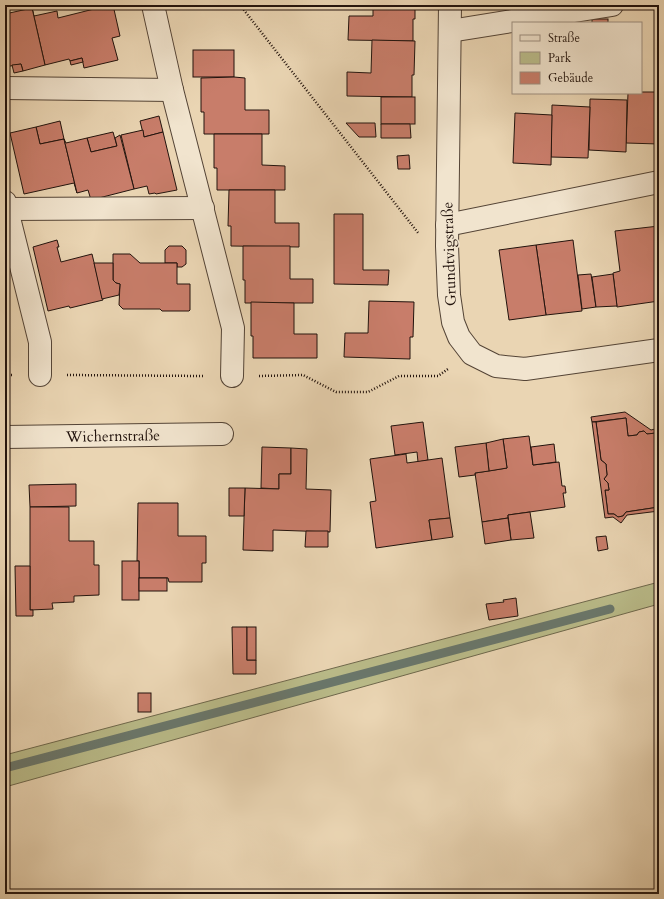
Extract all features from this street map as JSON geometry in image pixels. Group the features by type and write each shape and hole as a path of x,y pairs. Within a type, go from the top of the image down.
{"street":[{"path":"153,5 172,90 233,328 232,376"},
{"name":"Grundtvigstraße","path":"450,5 447,246 449,295 453,322 459,337 472,354 496,366 525,369 659,350"},
{"path":"450,32 612,5"},
{"path":"5,88 172,90"},
{"path":"447,225 659,182"},
{"path":"40,375 40,342 6,205 203,208"},
{"name":"Wichernstraße","path":"5,437 222,434"}],"path":[{"path":"240,5 428,245 447,246"}],"green space":[{"path":"659,582 659,604 5,787 5,755"}],"building":[{"path":"113,5 120,36 112,38 118,60 84,68 82,58 70,61 69,59 45,65 32,8 34,16 57,11 58,18"},
{"path":"373,5 415,5 415,19 413,19 413,41 348,40 349,16 373,16"},
{"path":"32,8 45,65 23,71 21,64 5,67 5,14"},
{"path":"592,19 608,19 608,22 592,22"},
{"path":"372,40 415,41 412,97 347,96 347,72 371,73"},
{"path":"193,50 234,50 234,77 193,77"},
{"path":"82,58 83,62 71,65 70,61"},
{"path":"21,64 23,71 14,73 12,65"},
{"path":"201,78 245,78 245,110 269,110 269,134 204,134 204,112 201,112"},
{"path":"659,92 659,144 626,143 628,94"},
{"path":"381,97 415,97 415,124 381,124"},
{"path":"590,99 627,100 626,152 589,150"},
{"path":"552,105 590,107 588,158 551,157"},
{"path":"515,113 552,115 551,165 513,163"},
{"path":"159,116 163,132 144,137 140,121"},
{"path":"60,121 64,139 40,144 36,127"},
{"path":"346,123 375,123 376,137 359,137"},
{"path":"381,124 410,124 411,138 381,138"},
{"path":"36,127 40,144 64,139 77,193 74,183 24,194 10,133"},
{"path":"143,130 144,137 163,132 177,190 149,194 147,186 134,189 121,135"},
{"path":"113,132 117,146 91,152 87,138"},
{"path":"214,134 262,134 262,165 285,166 285,190 217,190 217,168 214,168"},
{"path":"120,135 134,189 91,200 88,190 77,193 64,139 66,143 87,138 91,152 117,146 115,138"},
{"path":"409,155 410,169 398,169 397,156"},
{"path":"229,190 275,190 275,223 299,223 299,247 231,246 231,226 228,226"},
{"path":"334,214 363,214 363,270 389,270 388,285 334,284"},
{"path":"659,226 659,301 617,307 613,273 620,271 615,231"},
{"path":"57,240 59,247 57,247 61,262 92,254 103,300 70,308 69,306 48,311 33,247"},
{"path":"573,240 582,311 546,315 536,245"},
{"path":"536,245 546,315 509,320 499,250"},
{"path":"169,246 182,246 186,250 186,264 182,267 177,267 177,263 165,263 165,250"},
{"path":"243,246 290,246 290,279 313,279 313,303 245,303"},
{"path":"113,254 130,254 140,263 177,263 177,284 190,284 190,310 162,311 160,309 123,309 119,305 120,284 113,280"},
{"path":"94,263 113,263 113,280 120,284 119,295 102,299"},
{"path":"591,274 596,307 582,309 578,275"},
{"path":"613,274 617,306 596,307 592,277"},
{"path":"369,301 414,302 413,337 410,337 410,359 344,357 345,333 368,333"},
{"path":"251,302 294,303 294,334 317,334 317,358 253,358 253,336 251,336"},
{"path":"5,339 9,339 9,367 5,367"},
{"path":"625,412 651,430 659,428 659,454 656,433 647,434 644,431 639,432 637,435 628,436 626,418 592,422 591,417"},
{"path":"626,418 628,436 637,435 639,432 644,431 647,434 656,433 659,454 659,507 626,512 623,516 618,517 614,514 608,514 605,490 609,490 608,483 604,479 607,475 606,464 601,460 596,422"},
{"path":"423,422 428,460 418,462 417,452 395,455 391,426"},
{"path":"592,422 596,422 601,460 606,464 607,475 604,479 608,483 609,490 605,490 608,514 614,514 618,517 623,516 626,512 659,507 659,511 627,515 621,523 613,517 605,518"},
{"path":"529,436 533,465 559,462 562,486 565,486 566,493 563,493 565,507 508,515 508,518 482,522 475,473 507,468 503,439"},
{"path":"503,439 507,468 489,471 486,443"},
{"path":"486,443 489,471 459,477 455,447"},
{"path":"554,444 556,462 533,465 531,447"},
{"path":"262,447 291,448 291,474 279,474 279,489 261,488"},
{"path":"291,448 307,449 306,489 331,490 330,532 273,530 273,551 243,550 245,488 279,489 279,474 291,474"},
{"path":"406,454 407,463 442,458 450,518 429,520 432,540 376,548 370,502 376,501 370,459"},
{"path":"76,484 76,506 30,507 29,485"},
{"path":"229,488 245,488 244,516 229,516"},
{"path":"138,503 178,503 178,536 206,536 206,563 202,563 202,582 169,582 168,578 139,578 139,561 137,561"},
{"path":"30,507 69,507 69,541 94,541 94,565 99,565 99,595 74,596 74,602 52,603 53,609 30,610"},
{"path":"530,512 534,538 511,540 508,515"},
{"path":"450,518 453,537 432,540 429,520"},
{"path":"508,518 511,540 485,544 482,522"},
{"path":"306,531 328,531 328,547 305,547"},
{"path":"606,536 608,549 598,551 596,537"},
{"path":"122,561 139,561 139,600 122,600"},
{"path":"15,566 30,566 30,610 33,610 33,616 16,616"},
{"path":"139,578 167,578 167,591 139,591"},
{"path":"516,598 518,616 489,620 486,604 504,602 503,600"},
{"path":"232,627 247,627 247,660 256,660 256,674 233,674"},
{"path":"247,627 256,627 256,660 247,660"},
{"path":"138,693 151,693 151,712 138,712"}],"waterway":[{"path":"5,768 610,609"}]}
